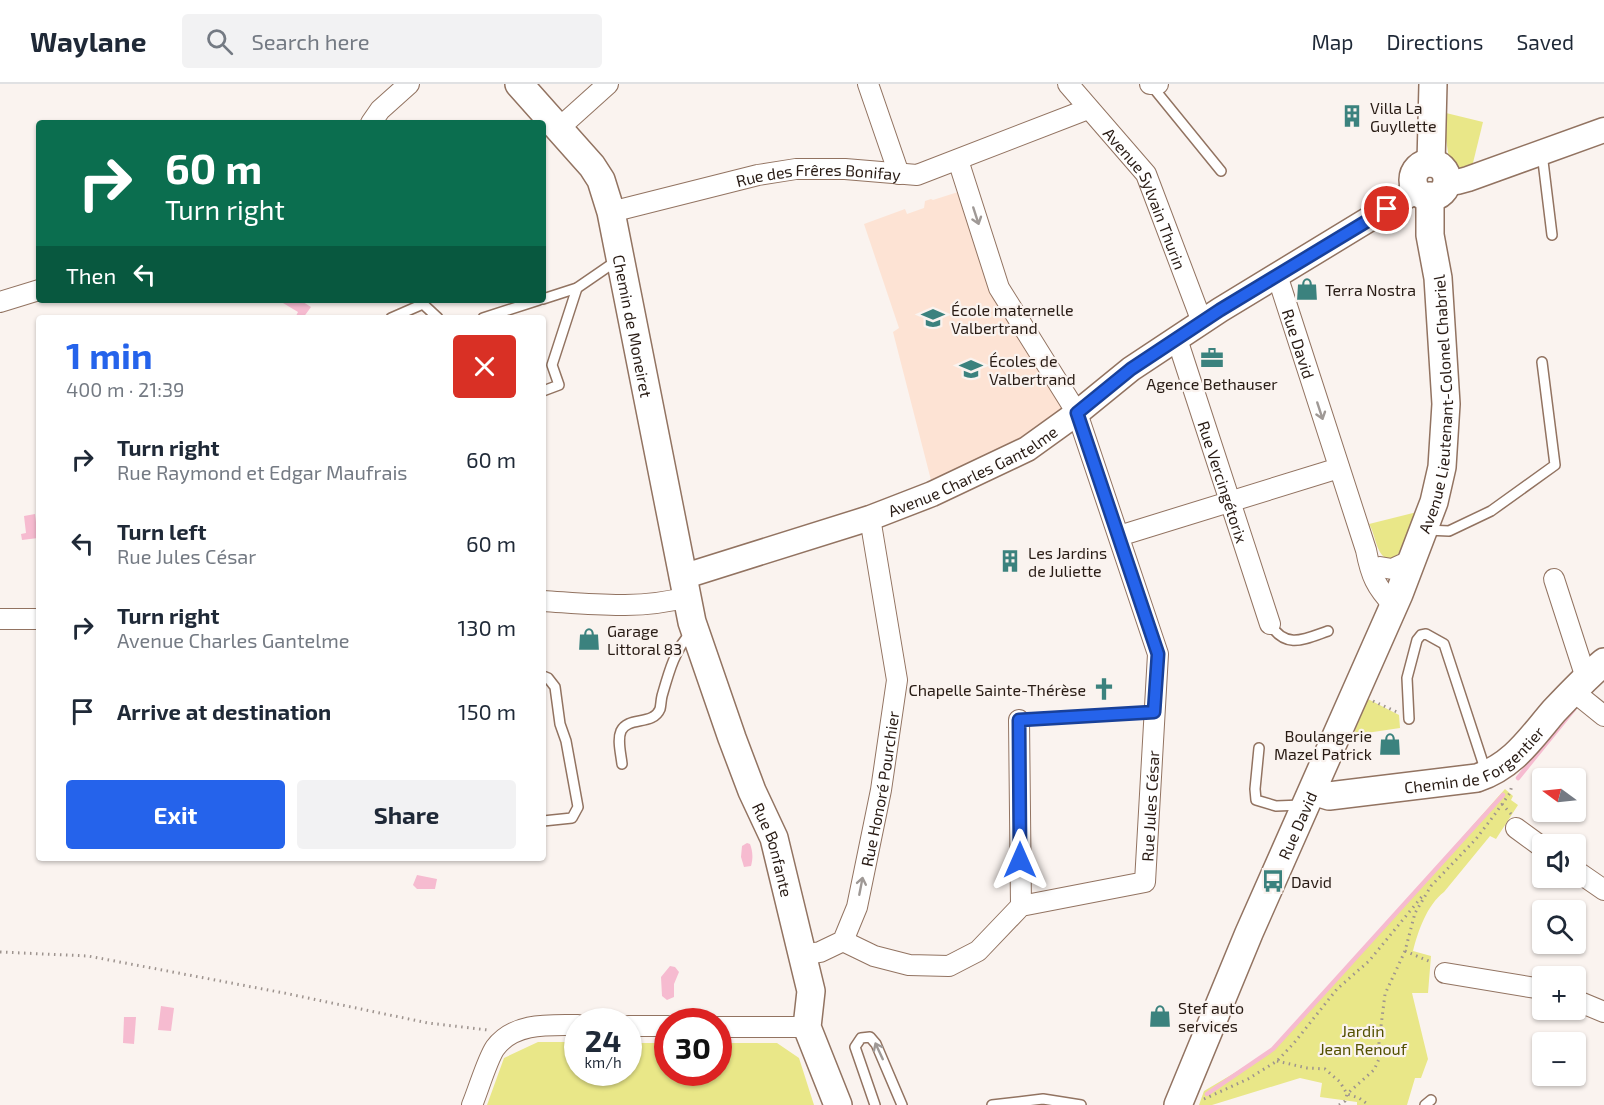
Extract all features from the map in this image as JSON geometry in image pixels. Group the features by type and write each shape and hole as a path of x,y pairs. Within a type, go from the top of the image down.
{"main road":[{"name":"Chemin de Moneiret","path":"519,84 601,180 611,212 685,587"},
{"name":"Avenue Lieutenant-Colonel Chabriel","path":"1397,600 1434,502 1442,467 1446,404 1438,279 1430,235 1433,84"},
{"name":"Rue Bonfante","path":"685,587 694,629 744,770 774,838 811,991 807,1027 838,1105"},
{"name":"Rue David","path":"1179,1102 1249,933 1397,600"},
{"name":"Chemin de Forgentier","path":"1310,798 1477,778 1513,759 1588,677"}],"street":[{"path":"373,120 380,110 409,84"},
{"path":"558,129 608,84"},
{"path":"868,84 899,174"},
{"name":"Avenue Sylvain Thurin","path":"1068,84 1146,174 1203,322"},
{"name":"Rue des Frêres Bonifay","path":"611,212 758,175 796,169 845,169 917,175 1088,109"},
{"name":"Avenue Charles Gantelme","path":"685,587 932,494 1027,449 1077,413 1131,369 1277,275 1431,182 1468,180 1604,130"},
{"name":"Rue Jules César","path":"958,160 999,288 1077,413 1158,654 1145,882 1021,906"},
{"name":"Rue David","path":"1277,275 1366,550 1370,570 1378,590 1397,600"},
{"path":"0,303 36,291"},
{"name":"Rue Vercingétorix","path":"1177,339 1270,624"},
{"path":"1119,536 1339,468"},
{"name":"Rue Honoré Pourchier","path":"843,941 857,907 881,790 897,680 870,518"},
{"name":"Rue David","path":"1366,550 1380,567 1397,600"},
{"path":"1380,567 1392,569 1414,559"},
{"path":"1554,579 1604,716"},
{"path":"546,601 621,605 668,602 685,587"},
{"path":"0,619 36,619"},
{"path":"802,956 820,952 843,941 874,956 909,965 949,966 978,951 1021,906 1019,720"},
{"path":"1516,828 1532,840"},
{"path":"1586,878 1604,890"},
{"path":"1445,973 1532,987"},
{"path":"1586,1005 1604,1012"},
{"path":"472,1105 495,1048 506,1038 523,1029 540,1025 564,1025"},
{"path":"732,1027 807,1027"}],"lane":[{"path":"1153,84 1221,171"},
{"path":"1542,153 1552,235"},
{"path":"546,297 577,288 609,266 621,263"},
{"path":"546,390 559,385 552,365 577,288"},
{"path":"492,315 529,303"},
{"path":"399,315 423,304 435,315"},
{"path":"1424,530 1449,531 1491,511 1555,465 1542,362"},
{"path":"1270,624 1278,635 1293,641 1328,631"},
{"path":"622,764 621,731 630,723 655,716 660,710 665,686 680,645 694,629"},
{"path":"1409,719 1407,678 1417,640 1421,635 1426,634 1444,644 1496,769"},
{"path":"546,677 555,687 560,723 566,741 578,807 572,818 546,821"},
{"path":"1019,720 1154,712"},
{"path":"1259,748 1256,800 1276,806 1310,798"},
{"path":"875,1105 855,1047 861,1038 870,1037 876,1044 902,1105"},
{"path":"992,1105 1043,1099 1081,1105"}],"path":[{"path":"1368,699 1409,719"},
{"path":"1179,1102 1202,1100 1248,1079 1277,1060 1294,1043 1337,989 1370,961 1431,886 1476,839 1510,793 1513,780 1496,769"},
{"path":"1339,1105 1345,1101 1347,1094 1374,1071 1379,1059 1385,994 1405,951 1415,913 1431,886"},
{"path":"1405,951 1431,962 1445,973"},
{"path":"0,952 88,956 428,1023 492,1030 506,1038"},
{"path":"1277,1060 1307,1068 1325,1069 1340,1082 1347,1094 1369,1105"}],"shaded area":[{"name":"Écoles de Valbertrand","path":"958,192 967,217 1062,405 1060,414 1022,442 932,484 893,332 899,328 864,224 905,209 907,214 924,208 925,201"},
{"path":"283,303 305,303 311,307 305,315 296,315 298,312"},
{"path":"35,514 36,538 22,540 21,534 26,533 24,516"},
{"path":"747,843 751,847 752,861 751,866 744,867 741,857 742,846"},
{"path":"417,875 437,879 435,889 417,889 413,885"},
{"path":"670,966 675,967 679,972 674,984 674,997 667,1000 662,996 661,977"},
{"path":"161,1006 174,1008 171,1031 158,1030"},
{"path":"124,1017 136,1017 134,1044 123,1043"}],"green space":[{"path":"1446,113 1483,122 1471,171 1457,166 1449,159"},
{"path":"1417,512 1409,535 1399,552 1394,558 1388,559 1382,555 1369,524"},
{"path":"1368,699 1399,715 1400,728 1353,735"},
{"name":"Jardin Jean Renouf","path":"1505,789 1513,796 1511,800 1518,805 1496,839 1490,836 1438,897 1424,919 1413,951 1431,956 1428,993 1412,993 1428,1059 1421,1078 1415,1078 1407,1105 1357,1105 1357,1102 1320,1097 1322,1083 1300,1078 1212,1105 1199,1105 1204,1091 1275,1049"},
{"path":"538,1042 564,1042 564,1086 642,1086 642,1043 654,1043 654,1086 732,1086 732,1043 777,1043 799,1058 814,1105 487,1105 504,1058"}],"waterway":[{"path":"1518,778 1574,709"},
{"path":"1207,1094 1273,1049 1503,795"}],"place":[{"name":"Villa La Guyllette","path":"1352,116"},
{"name":"Terra Nostra","path":"1307,289"},
{"name":"École maternelle Valbertrand","path":"933,318"},
{"name":"Agence Bethauser","path":"1212,358"},
{"name":"Écoles de Valbertrand","path":"971,369"},
{"name":"Les Jardins de Juliette","path":"1010,561"},
{"name":"Garage Littoral 83","path":"589,639"},
{"name":"Chapelle Sainte-Thérèse","path":"1104,689"},
{"name":"Boulangerie Mazel Patrick","path":"1390,744"},
{"name":"David","path":"1273,881"},
{"name":"Stef auto services","path":"1160,1016"}],"route":[{"path":"1020,860 1019,720 1154,712 1158,654 1077,413 1131,369 1220,310 1387,209"}]}
